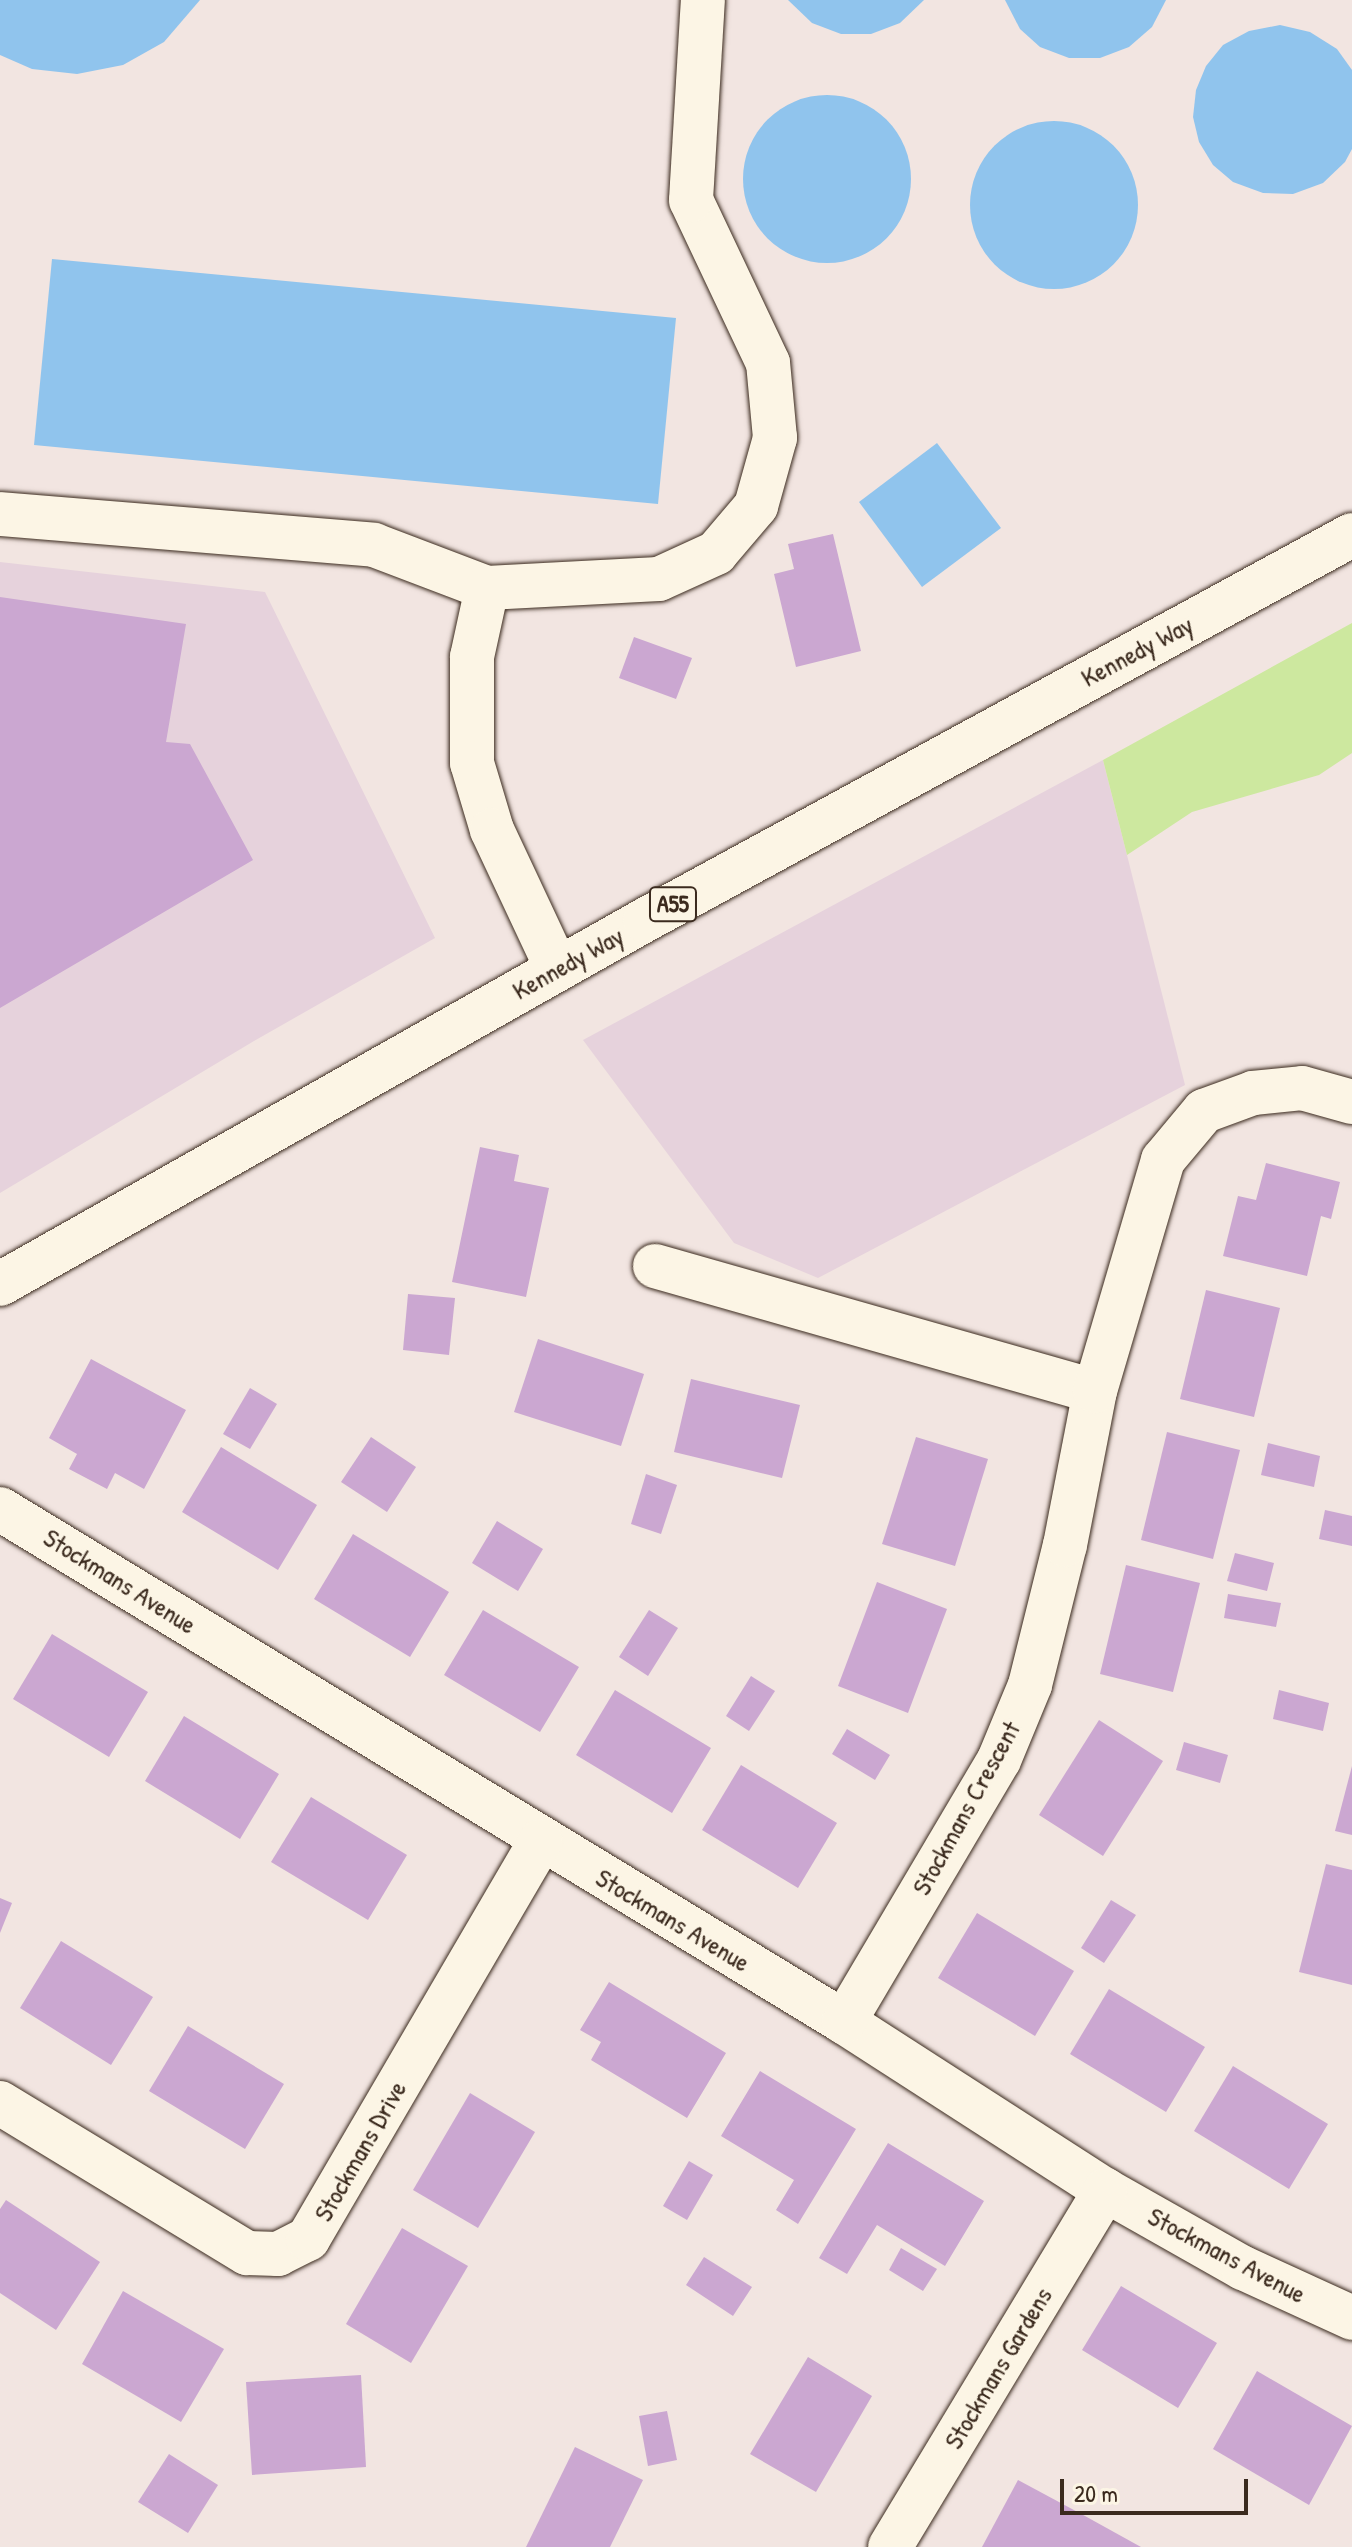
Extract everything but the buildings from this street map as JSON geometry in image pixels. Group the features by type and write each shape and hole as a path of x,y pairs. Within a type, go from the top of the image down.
{"main road":[{"path":"0,514 374,545 487,588 659,579 716,553 756,506 775,438 768,363 691,200 703,0"},
{"name":"Kennedy Way","path":"0,1284 557,969 1352,535"},
{"path":"487,588 472,657 472,763 492,830 557,969"},
{"name":"Stockmans Crescent","path":"844,2022 999,1760 1030,1685 1065,1545 1095,1391 1163,1160 1204,1111 1253,1093 1302,1088 1352,1102"},
{"path":"655,1266 1095,1391"},
{"name":"Stockmans Avenue","path":"0,1509 541,1841 844,2022 1105,2190 1243,2268 1352,2318"},
{"name":"Stockmans Drive","path":"0,2103 247,2253 278,2254 308,2239 541,1841"},
{"name":"Stockmans Gardens","path":"890,2547 1105,2190"}],"shaded area":[{"path":"0,562 265,592 435,938 254,1041 0,1193"},
{"path":"1103,760 1185,1085 818,1278 734,1243 583,1040"}],"green space":[{"path":"1352,623 1352,753 1319,775 1192,812 1127,855 1103,760"}],"water":[{"path":"0,0 200,0 164,42 123,65 77,74 32,69 0,55"},
{"path":"788,0 924,0 900,23 871,34 841,34 812,23"},
{"path":"1005,0 1166,0 1152,27 1129,47 1100,58 1069,58 1040,47 1020,29"},
{"path":"1280,25 1310,32 1337,49 1352,70 1352,149 1345,162 1323,183 1293,194 1263,193 1233,182 1213,165 1199,142 1193,117 1196,90 1206,66 1223,45 1249,31"},
{"path":"827,95 859,101 886,120 905,147 911,179 905,211 886,238 859,257 827,263 795,257 768,238 749,211 743,179 749,147 768,120 795,101"},
{"path":"1054,121 1086,128 1101,135 1113,146 1124,158 1131,173 1138,205 1131,237 1124,252 1113,264 1101,275 1086,282 1054,289 1022,282 1007,275 995,264 984,252 977,237 970,205 977,173 984,158 995,146 1007,135 1022,128"},
{"path":"52,259 676,318 658,504 34,445"},
{"path":"937,443 1001,528 922,587 859,502"}]}
